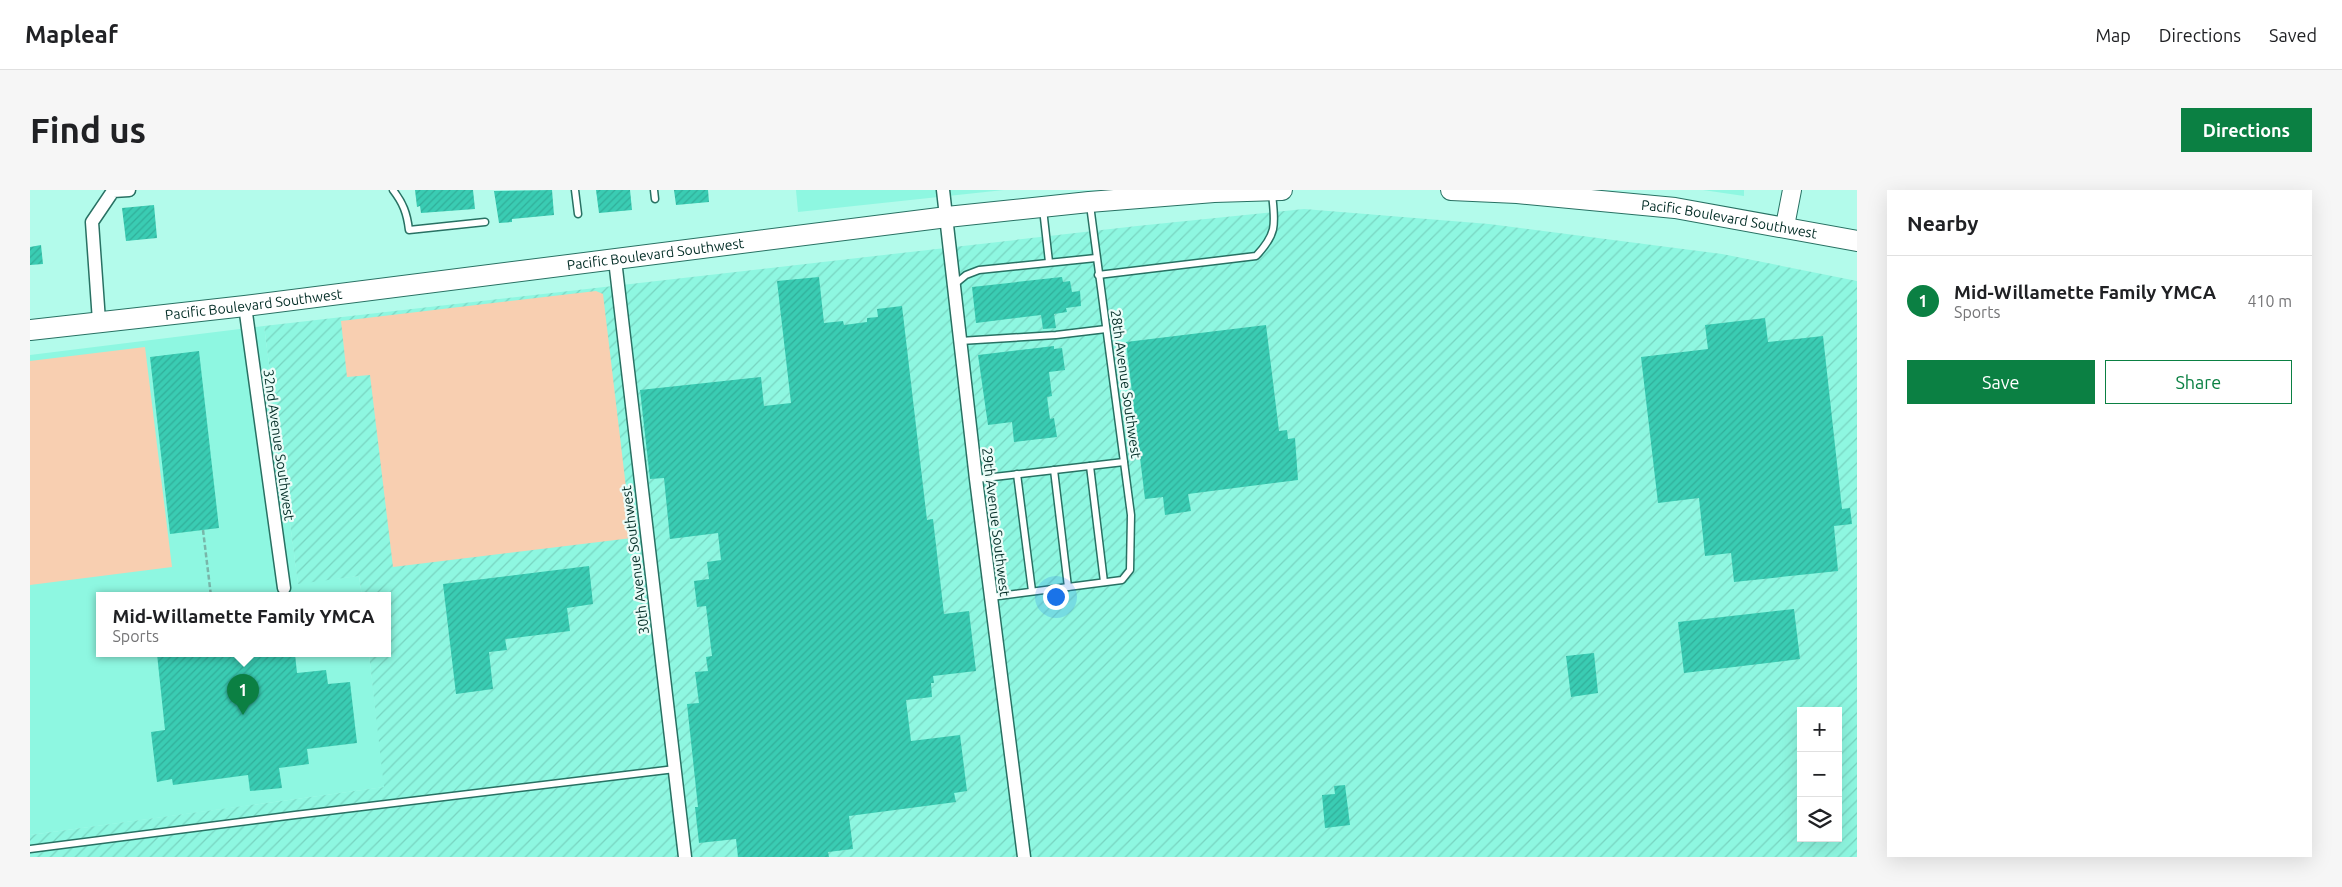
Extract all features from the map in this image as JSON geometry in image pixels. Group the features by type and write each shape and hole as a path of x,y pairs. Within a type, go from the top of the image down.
{"main road":[{"name":"Pacific Boulevard Southwest","path":"30,330 245,306 947,217 1089,202 1214,192 1282,190"},
{"name":"Pacific Boulevard Southwest","path":"1450,190 1553,193 1676,208 1857,240"}],"street":[{"path":"99,321 92,222 114,191 130,190"},
{"name":"29th Avenue Southwest","path":"943,190 990,597 1024,857"},
{"path":"1785,226 1792,190"},
{"name":"30th Avenue Southwest","path":"615,260 685,857"},
{"name":"32nd Avenue Southwest","path":"245,306 284,588"}],"lane":[{"path":"393,190 403,202 409,230 485,222"},
{"path":"575,190 578,214"},
{"path":"654,190 655,199"},
{"path":"1098,275 1256,256 1267,245 1275,226 1272,190"},
{"name":"28th Avenue Southwest","path":"1089,202 1131,515 1130,570 1122,580 1104,582"},
{"path":"1042,207 1049,262"},
{"path":"954,286 966,275 979,270 1096,258"},
{"path":"960,341 1056,335 1106,329"},
{"path":"976,479 1124,462"},
{"path":"990,597 1104,582 1090,466"},
{"path":"1054,470 1068,587"},
{"path":"1017,474 1032,591"},
{"path":"30,850 295,815 675,769"}],"path":[{"path":"203,530 211,592"}],"shaded area":[{"path":"796,190 1004,190 798,212"},
{"path":"1703,190 1744,190 1744,196"},
{"path":"1304,209 1489,224 1722,254 1857,281 1857,857 30,857 30,835 384,787 369,657 391,657 391,592 361,592 359,576 298,584 264,326 1137,226"},
{"path":"596,291 603,294 632,538 393,567 370,375 347,377 341,321"},
{"path":"264,326 298,583 359,576 361,592 96,592 96,657 369,657 385,787 30,835 30,355"},
{"path":"145,347 172,567 30,585 30,361"}],"building":[{"path":"415,190 473,190 475,209 421,213 420,206 417,207"},
{"path":"552,190 554,215 512,219 512,222 499,223 494,191"},
{"path":"596,190 630,190 632,210 599,213"},
{"path":"674,190 708,190 709,202 676,205"},
{"path":"154,205 157,238 126,241 122,208"},
{"path":"41,245 43,264 30,265 30,247"},
{"path":"819,277 824,323 843,321 844,325 867,322 867,318 878,317 877,309 902,306 927,520 933,519 944,614 969,611 976,671 933,676 934,683 931,683 932,697 906,700 911,741 960,735 967,791 954,793 956,802 849,816 853,849 828,852 829,857 738,857 736,839 699,843 695,807 698,807 687,704 699,703 695,672 708,671 706,657 712,656 706,606 697,607 694,581 709,579 707,562 721,560 718,533 670,539 664,478 650,479 640,390 761,377 764,406 791,403 777,281"},
{"path":"1062,277 1063,282 1070,281 1072,292 1080,291 1081,306 1066,308 1067,312 1054,314 1056,328 1043,329 1041,315 976,323 972,287"},
{"path":"1765,318 1768,342 1823,336 1842,509 1850,508 1852,524 1834,526 1838,571 1734,582 1731,553 1705,556 1699,498 1658,503 1641,357 1708,349 1705,325"},
{"path":"1266,325 1279,431 1287,430 1288,439 1295,438 1298,480 1188,494 1191,511 1165,515 1163,497 1145,499 1126,342"},
{"path":"1054,346 1054,349 1062,348 1065,370 1049,372 1052,396 1047,397 1050,419 1054,418 1057,437 1014,442 1012,422 988,425 978,355"},
{"path":"199,351 219,528 170,534 150,357"},
{"path":"589,566 593,604 567,608 570,631 505,639 507,650 489,652 493,689 456,694 443,584"},
{"path":"1794,609 1800,659 1684,673 1678,622"},
{"path":"1594,653 1598,693 1571,697 1566,656"},
{"path":"157,657 295,657 297,673 326,670 328,684 350,682 357,743 307,749 309,764 279,768 282,788 250,791 248,775 173,785 172,779 157,782 151,732 165,730"},
{"path":"1345,785 1350,825 1325,828 1322,795 1335,794 1334,786"}],"place":[{"name":"Mid-Willamette Family YMCA","path":"243,715"}]}
